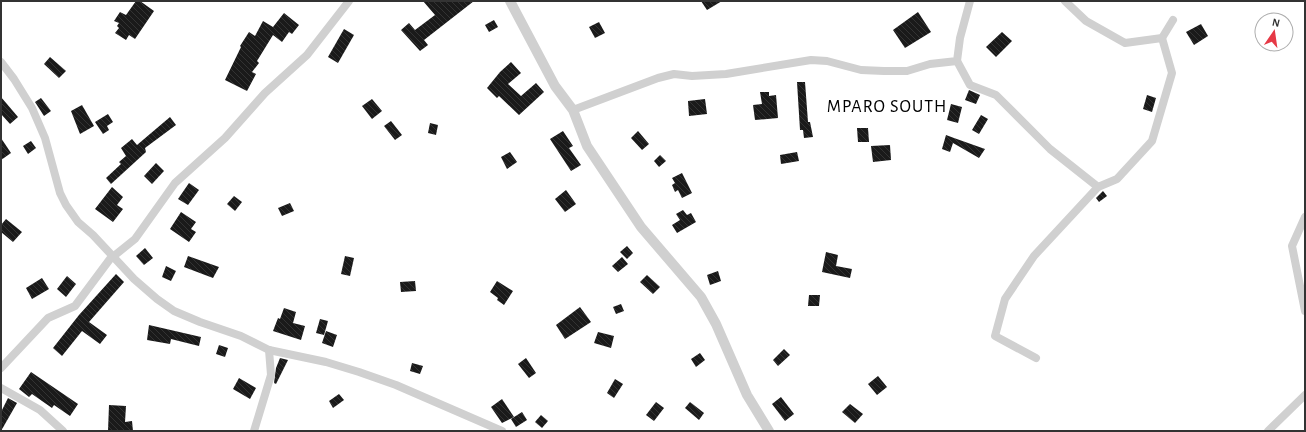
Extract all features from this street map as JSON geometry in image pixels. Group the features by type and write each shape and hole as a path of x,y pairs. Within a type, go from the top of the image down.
{"street":[{"path":"1,368 48,318 75,306 110,259 135,239 175,184 224,138 265,93 307,55 349,1"},
{"path":"510,1 555,86 573,110 587,146 641,227 701,297 716,324 747,395 769,431"},
{"path":"970,1 960,38 957,61 970,85 996,95 1050,149 1098,187"},
{"path":"1065,1 1086,21 1125,43 1162,38"},
{"path":"1036,358 996,336 1005,299 1034,256 1098,187 1117,179 1152,141 1172,73 1162,38 1173,20"},
{"path":"573,110 604,100 658,78 674,74 692,76 726,74 811,60 827,61 861,70 884,71 906,71 930,64 957,61"},
{"path":"1,62 14,79 32,108 45,138 60,193 66,205 78,222 93,235 134,279 174,311 200,322 241,336 269,350 326,362 396,385 502,431"},
{"path":"1305,218 1292,246 1305,311"},
{"path":"254,431 271,375 269,350"},
{"path":"1,388 40,410 63,431"},
{"path":"1268,431 1305,395"}],"building":[{"path":"136,1 140,1 154,11 135,39 129,35 126,40 115,33 119,28 117,26 119,23 114,21 120,12 126,15"},
{"path":"423,1 474,1 424,40 428,45 420,51 401,30 409,23 415,30 435,15"},
{"path":"701,1 722,1 707,10"},
{"path":"918,12 931,32 905,48 893,30"},
{"path":"284,13 299,25 292,34 289,32 282,42 273,35 257,61 259,63 252,72 256,74 247,91 225,80 241,47 240,46 249,32 255,36 263,21 273,27"},
{"path":"494,20 498,27 489,32 485,25"},
{"path":"599,22 605,33 595,38 589,27"},
{"path":"1201,24 1208,36 1194,45 1186,32"},
{"path":"344,29 354,35 338,63 328,57"},
{"path":"1002,32 1012,41 996,57 986,47"},
{"path":"50,57 66,71 59,78 44,64"},
{"path":"511,62 521,73 508,84 521,96 536,83 544,92 519,115 499,96 497,98 487,88 500,72"},
{"path":"797,82 805,82 808,122 810,122 813,137 804,138 803,130 800,130"},
{"path":"969,90 980,95 976,104 965,100"},
{"path":"760,92 769,92 769,96 776,95 778,118 755,120 753,105 762,104"},
{"path":"1147,95 1156,98 1152,112 1143,109"},
{"path":"1,97 18,117 10,124 1,114"},
{"path":"41,98 51,111 44,116 35,102"},
{"path":"372,99 382,111 372,119 362,106"},
{"path":"705,99 707,114 689,116 688,101"},
{"path":"951,104 962,107 958,123 947,120"},
{"path":"82,105 94,126 80,134 71,111"},
{"path":"108,114 113,122 107,126 109,130 103,134 95,122"},
{"path":"981,115 988,119 979,134 972,130"},
{"path":"170,117 176,125 145,148 146,152 111,184 106,178 121,164 119,162 126,156 121,148 132,139 137,145"},
{"path":"391,121 402,135 395,140 384,126"},
{"path":"430,123 438,125 436,135 428,133"},
{"path":"857,128 868,128 869,142 858,142"},
{"path":"563,131 573,146 569,148 581,165 571,171 550,139"},
{"path":"638,131 649,144 642,150 631,138"},
{"path":"946,135 985,149 979,158 953,143 950,152 942,149"},
{"path":"1,138 11,153 1,160"},
{"path":"31,141 36,148 28,154 23,146"},
{"path":"890,145 891,160 873,162 871,146"},
{"path":"510,152 517,162 507,169 501,157"},
{"path":"797,152 799,161 781,164 780,155"},
{"path":"660,155 666,161 659,167 654,161"},
{"path":"156,163 164,171 152,184 144,176"},
{"path":"682,173 692,193 682,198 678,190 675,192 672,185 675,183 672,178"},
{"path":"189,183 199,190 188,205 178,199"},
{"path":"112,187 123,197 117,205 123,209 113,222 95,209"},
{"path":"566,190 576,204 565,212 555,199"},
{"path":"1103,191 1107,196 1099,202 1096,198"},
{"path":"234,196 242,202 235,211 227,204"},
{"path":"290,203 294,211 282,216 278,208"},
{"path":"683,210 687,215 691,213 696,222 677,233 672,225 680,220 676,214"},
{"path":"181,212 196,222 191,229 196,232 189,242 170,229"},
{"path":"6,219 22,232 13,242 1,232 1,225"},
{"path":"627,246 633,253 627,259 620,252"},
{"path":"145,248 153,258 144,265 136,256"},
{"path":"826,252 838,255 836,266 852,269 850,278 822,272"},
{"path":"188,256 219,267 213,278 184,267"},
{"path":"345,256 354,258 350,276 341,274"},
{"path":"622,257 628,264 618,272 612,266"},
{"path":"166,266 176,271 171,281 162,277"},
{"path":"718,271 721,281 710,285 707,275"},
{"path":"116,274 124,282 89,322 107,335 100,344 82,331 62,356 53,348 79,315"},
{"path":"647,275 660,287 653,294 640,282"},
{"path":"67,276 76,284 66,297 57,289"},
{"path":"42,278 49,289 32,299 26,288"},
{"path":"415,281 416,291 401,292 400,282"},
{"path":"497,281 513,291 504,305 490,292"},
{"path":"809,295 820,295 819,306 808,306"},
{"path":"621,304 624,311 616,314 613,307"},
{"path":"580,307 591,322 565,339 556,325"},
{"path":"284,308 296,312 293,323 305,326 301,340 273,331"},
{"path":"320,319 328,321 324,335 316,333"},
{"path":"149,325 201,337 199,346 171,339 170,344 147,340"},
{"path":"326,331 337,335 333,347 322,343"},
{"path":"598,332 614,336 611,348 594,343"},
{"path":"219,345 228,348 225,357 216,354"},
{"path":"784,349 790,355 778,366 773,360"},
{"path":"700,353 705,360 696,367 691,359"},
{"path":"280,358 288,360 276,384 274,383 276,368"},
{"path":"526,358 536,373 529,378 518,364"},
{"path":"412,363 423,366 420,374 410,371"},
{"path":"31,372 78,404 70,416 54,405 52,408 32,394 29,397 19,389"},
{"path":"878,376 887,387 877,395 868,384"},
{"path":"239,378 256,388 250,399 233,389"},
{"path":"615,379 623,384 614,398 607,393"},
{"path":"339,394 344,400 333,408 329,401"},
{"path":"781,397 794,414 785,421 772,404"},
{"path":"8,398 17,403 1,431 1,412"},
{"path":"502,399 514,417 502,423 491,407"},
{"path":"656,402 664,408 654,421 646,415"},
{"path":"690,402 704,413 699,420 685,408"},
{"path":"850,404 863,414 855,423 842,412"},
{"path":"109,405 126,406 125,422 132,421 133,431 108,431"},
{"path":"522,412 527,420 516,427 511,419"},
{"path":"541,415 548,421 542,428 535,422"}],"district":[{"name":"MPARO SOUTH","path":"887,107"}]}
